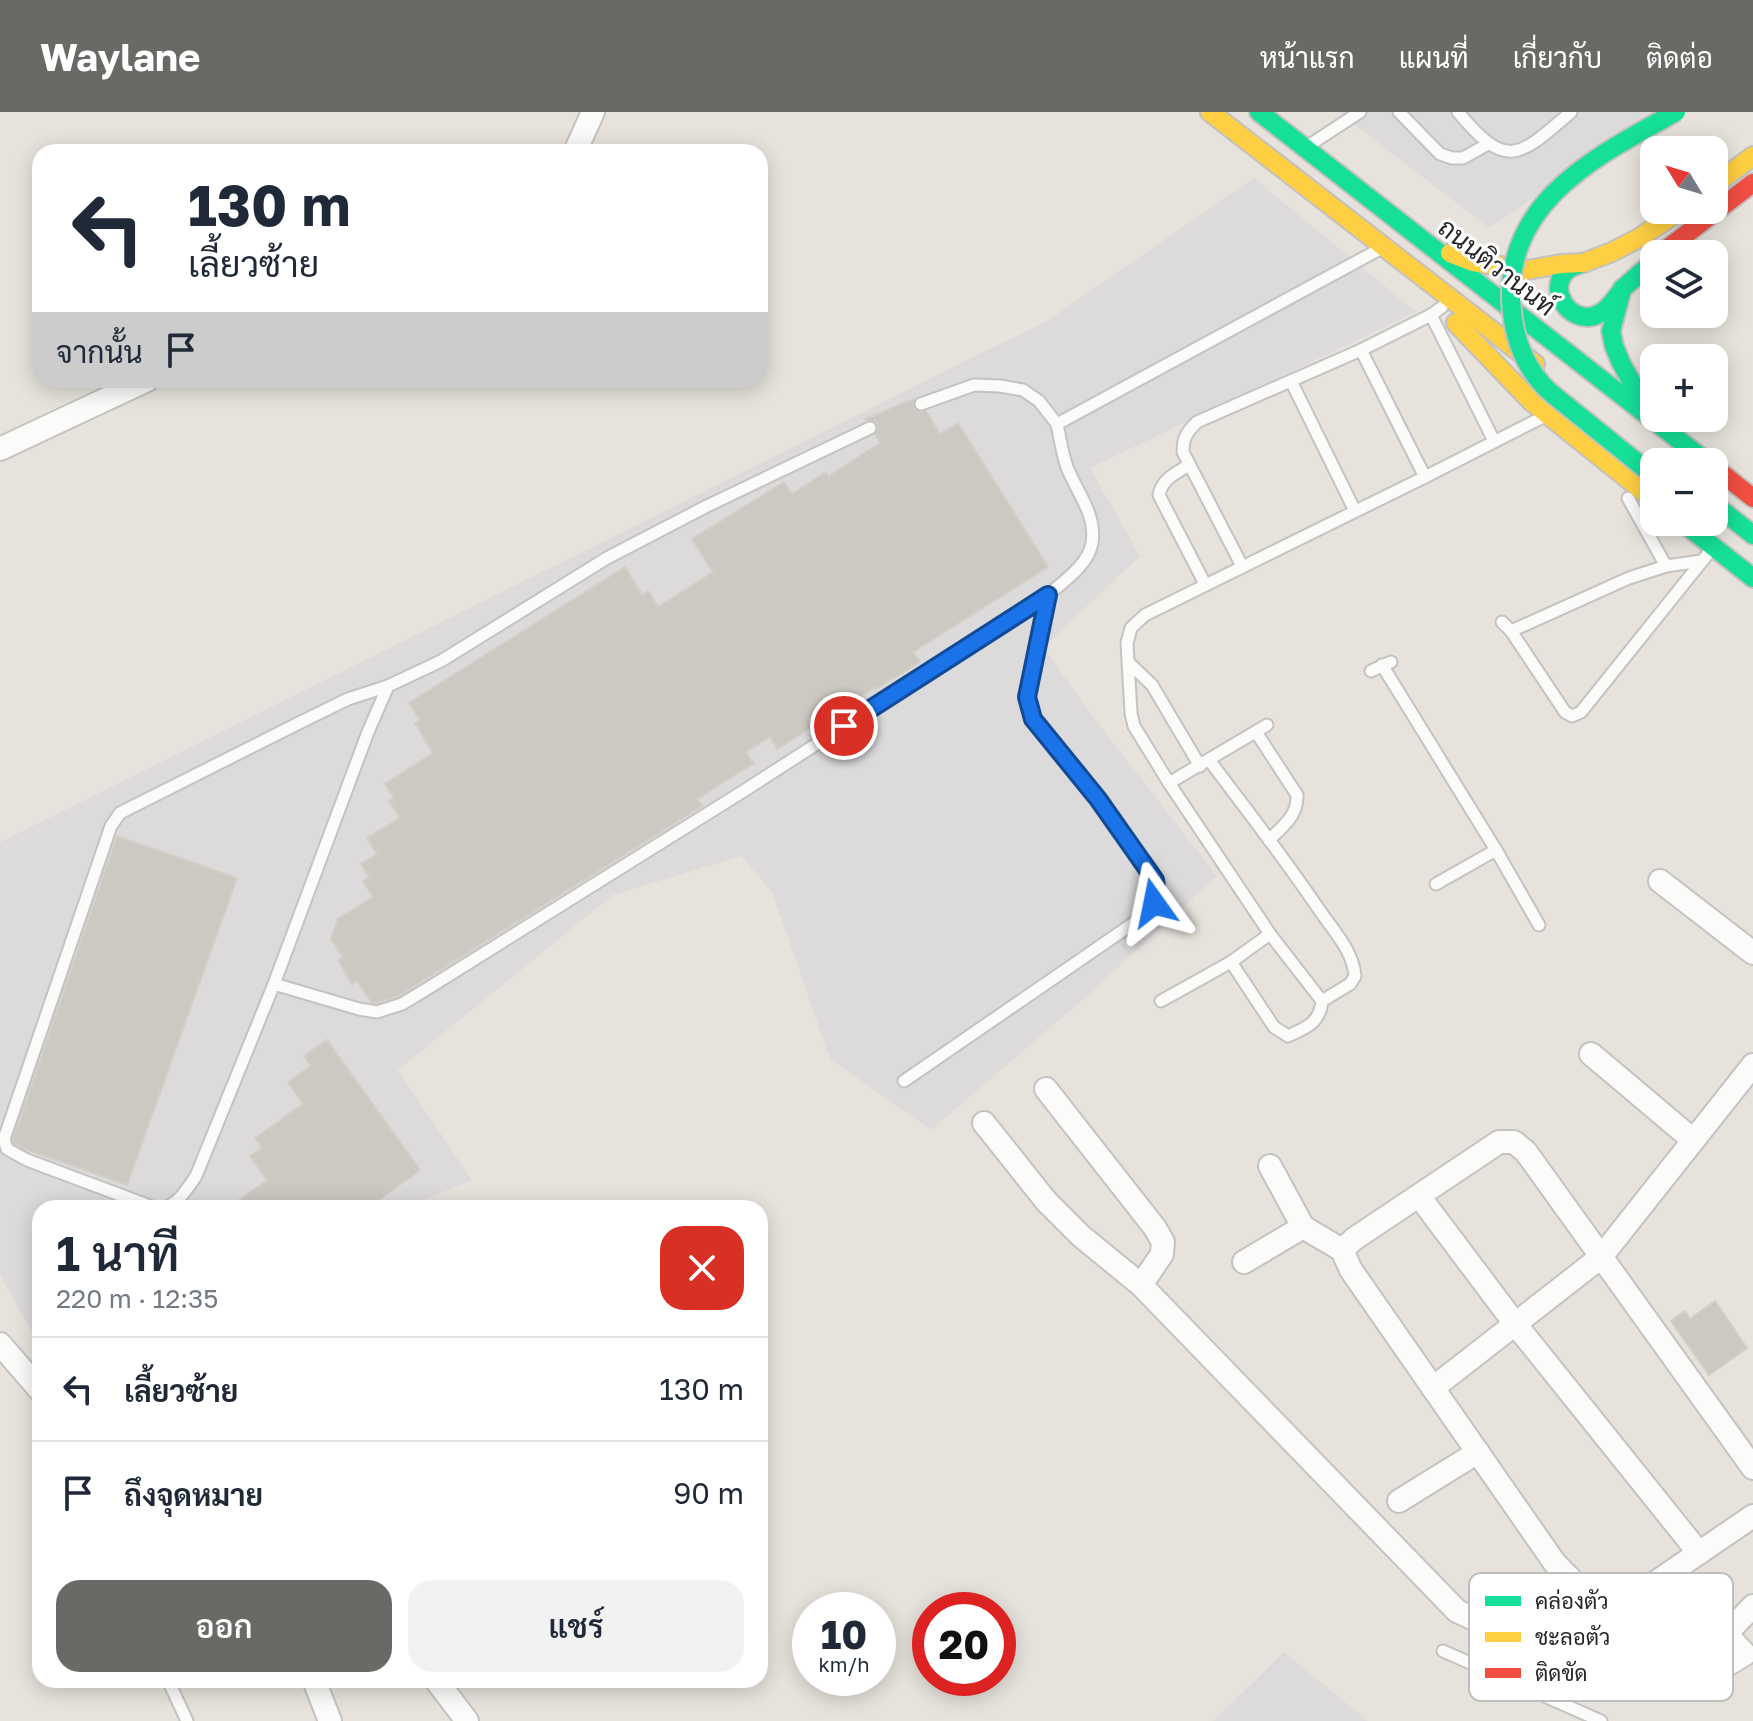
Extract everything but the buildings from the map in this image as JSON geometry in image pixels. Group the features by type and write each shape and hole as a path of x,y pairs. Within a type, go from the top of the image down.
{"main road":[{"name":"ถนนติวานนท์","path":"1210,112 1642,448"},
{"name":"ถนนติวานนท์","path":"1259,112 1640,411"},
{"path":"1640,464 1542,384 1521,354 1514,330 1511,279 1517,251 1531,218 1553,190 1585,164 1676,112"},
{"path":"1728,175 1753,156"},
{"path":"1677,240 1753,183"},
{"name":"ถนนติวานนท์","path":"1344,214 1381,249 1436,311 1532,402 1640,489"},
{"path":"1640,273 1622,289 1611,307 1589,318 1568,310 1557,291 1565,272 1612,252 1660,224"},
{"path":"1423,242 1473,262 1527,270 1583,263"},
{"path":"1622,289 1611,331 1614,346 1640,398"},
{"name":"ถนนติวานนท์","path":"1667,432 1688,448"},
{"name":"ถนนติวานนท์","path":"1728,476 1753,492"},
{"name":"ถนนติวานนท์","path":"1728,479 1753,498"},
{"path":"1728,515 1753,535"},
{"path":"1728,535 1753,555"},
{"path":"1700,536 1753,578"}],"street":[{"path":"579,144 593,112"},
{"path":"0,449 130,388"},
{"path":"1660,881 1753,953"},
{"path":"1591,1054 1693,1140"},
{"path":"1433,1388 1601,1257 1753,1065"},
{"path":"1046,1089 1163,1242 1162,1254 1141,1285"},
{"path":"984,1123 1046,1201 1081,1236 1141,1285 1457,1611 1469,1617"},
{"path":"1342,1250 1499,1142 1514,1142 1526,1152 1753,1468"},
{"path":"1270,1166 1303,1227 1342,1250 1351,1270 1564,1573"},
{"path":"1419,1196 1516,1325 1699,1553"},
{"path":"1244,1262 1303,1227"},
{"path":"0,1344 32,1381"},
{"path":"1399,1501 1478,1452"},
{"path":"1670,1573 1753,1516"},
{"path":"1733,1627 1753,1606"},
{"path":"1733,1641 1745,1654 1733,1661"},
{"path":"317,1688 330,1721"},
{"path":"442,1688 467,1721"}],"lane":[{"path":"1399,112 1440,154 1463,158 1488,144"},
{"path":"1458,112 1476,134 1502,151 1515,151 1533,145 1571,112"},
{"path":"1304,148 1353,113"},
{"path":"1057,424 1381,249"},
{"path":"1242,566 1183,452 1186,433 1197,422 1361,350 1436,311 1494,441"},
{"path":"1361,350 1425,477"},
{"path":"1291,381 1355,511"},
{"path":"274,984 377,1012 402,1004 742,792 1048,595 1081,564 1092,545 1092,528 1086,506 1067,466 1057,424 1039,401 1023,390 1000,386 974,385 921,404"},
{"path":"1231,962 1274,1027 1288,1036 1312,1025 1321,1010 1322,1001 1270,934 1134,726 1127,643 1131,628 1145,615 1205,584 1548,414"},
{"path":"134,1200 27,1160 4,1144 111,826 120,813 348,699 388,686 441,661 607,558 870,428"},
{"path":"1189,465 1167,479 1159,495 1205,584"},
{"path":"1628,498 1666,566"},
{"path":"1502,622 1565,712 1572,716 1581,712 1714,547"},
{"path":"1511,631 1629,578 1666,566 1701,561"},
{"path":"904,1081 1144,916 1157,893 1155,880 1098,799 1033,719 1027,697 1048,595"},
{"path":"1130,664 1152,685 1204,763 1269,840 1348,951 1355,976 1350,984 1322,1001"},
{"path":"1382,666 1539,925"},
{"path":"177,1200 196,1176 274,984 388,686"},
{"path":"1169,783 1267,725"},
{"path":"1256,732 1297,795 1292,816 1269,840"},
{"path":"1436,884 1496,850"},
{"path":"1161,1001 1231,962 1270,934"},
{"path":"1443,1651 1469,1663"},
{"path":"172,1688 187,1721"},
{"path":"1556,1701 1601,1721"}],"shaded area":[{"path":"1338,112 1673,112 1489,228"},
{"path":"1254,178 1416,312 1090,468 1140,556 1044,647 1084,705 1217,876 1088,995 931,1130 830,1059 772,892 741,856 613,895 398,1070 472,1180 424,1200 32,1200 32,1332 0,1275 0,842 1048,320"},
{"path":"1284,1652 1368,1721 1213,1721"}],"traffic: fast":[{"path":"1259,112 1689,448"},
{"path":"1640,465 1551,393 1536,376 1524,357 1516,335 1512,312 1512,274 1521,241 1537,213 1559,188 1585,166 1676,112"},
{"path":"1583,263 1568,270 1559,287 1564,304 1577,315 1599,314 1622,290"},
{"path":"1640,273 1622,289 1611,331 1621,363 1640,397"},
{"path":"1728,515 1753,535"},
{"path":"1700,536 1753,578"}],"traffic: slow":[{"path":"1210,112 1535,364"},
{"path":"1728,175 1753,156"},
{"path":"1450,253 1473,262 1527,270 1583,263 1612,252 1660,224"},
{"path":"1456,323 1532,402 1640,489"}],"traffic: jam":[{"path":"1678,240 1753,183"},
{"path":"1728,478 1753,498"}],"route":[{"path":"844,726 1048,595 1027,697 1033,719 1098,799 1155,880 1157,893 1154,903"}]}
